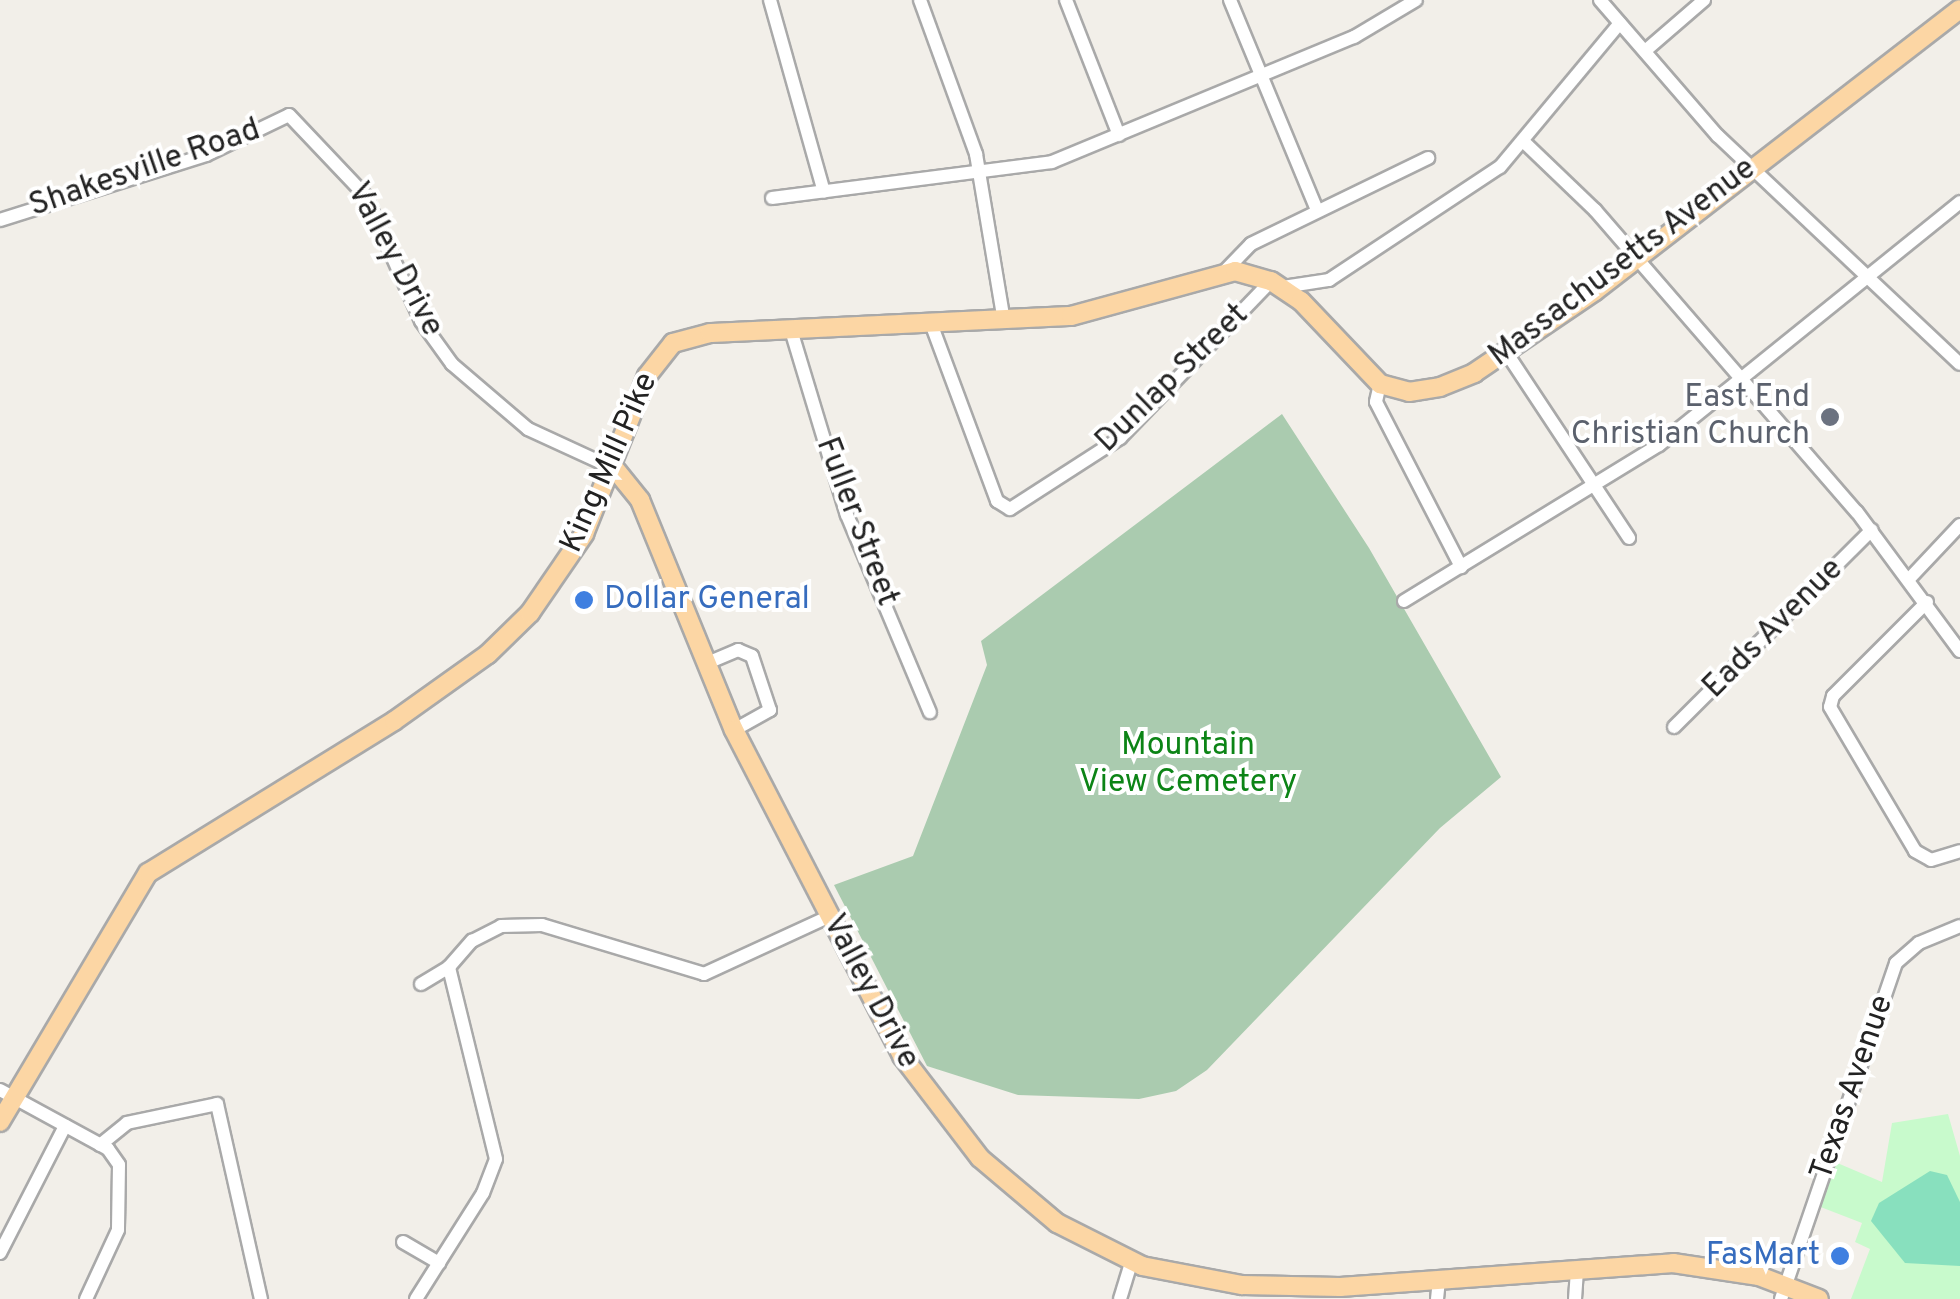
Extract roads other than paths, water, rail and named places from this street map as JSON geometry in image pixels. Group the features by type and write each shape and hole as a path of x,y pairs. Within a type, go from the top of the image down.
{"main road":[{"name":"Massachusetts Avenue","path":"1380,384 1409,392 1440,388 1506,352 1638,259 1960,9"},
{"name":"King Mill Pike","path":"0,1122 7,1094 148,873 328,764 488,654 550,588 614,470 647,376 664,351 695,335 1004,322 1092,312 1225,271 1277,284"},
{"path":"1277,284 1380,384"},
{"name":"Valley Drive","path":"614,470 640,500 734,730 902,1056 953,1129 1034,1205 1130,1262 1194,1280 1268,1293 1438,1290 1577,1270 1700,1264 1783,1292 1819,1299"}],"street":[{"path":"770,0 824,192"},
{"path":"920,0 981,173 1004,322"},
{"path":"1066,0 1119,135"},
{"path":"1230,0 1317,210"},
{"path":"772,198 1052,162 1367,31 1416,0"},
{"path":"1600,0 1751,168 1960,364"},
{"path":"1646,51 1704,0"},
{"path":"1277,284 1318,284 1353,267 1474,186 1524,141 1620,23"},
{"name":"Shakesville Road","path":"0,220 206,155 289,115"},
{"name":"Valley Drive","path":"289,115 365,196 421,320 452,364 528,429 614,470"},
{"path":"1524,141 1638,259 1872,530 1960,651"},
{"path":"1225,271 1250,244 1428,158"},
{"path":"1404,601 1596,488 1741,381 1960,202"},
{"name":"Dunlap Street","path":"932,326 997,501 1020,505 1120,438 1277,284"},
{"name":"Fuller Street","path":"790,330 847,515 930,712"},
{"path":"1506,352 1629,538"},
{"path":"1380,384 1376,402 1461,566"},
{"path":"1910,578 1960,526"},
{"name":"Eads Avenue","path":"1674,727 1872,530"},
{"path":"1927,602 1833,696 1830,707 1915,850 1932,860 1960,851"},
{"path":"705,664 738,650 752,656 770,710 734,730"},
{"path":"421,984 449,967 472,940 524,922 704,974 830,916"},
{"name":"Texas Avenue","path":"1783,1292 1896,963 1919,942 1960,926"},
{"path":"416,1299 483,1194 496,1159 449,967"},
{"path":"7,1094 100,1145 120,1165 121,1212 86,1299"},
{"path":"100,1145 127,1122 217,1104 260,1299"},
{"path":"0,1253 65,1126"},
{"path":"403,1242 439,1263"},
{"path":"1120,1299 1130,1262"},
{"path":"1575,1299 1577,1270"}],"place":[{"name":"East End Christian Church","path":"1830,417"},
{"name":"Dollar General","path":"584,600"},
{"name":"FasMart","path":"1840,1256"}],"park label":[{"name":"Mountain View Cemetery","path":"1188,766"}]}
